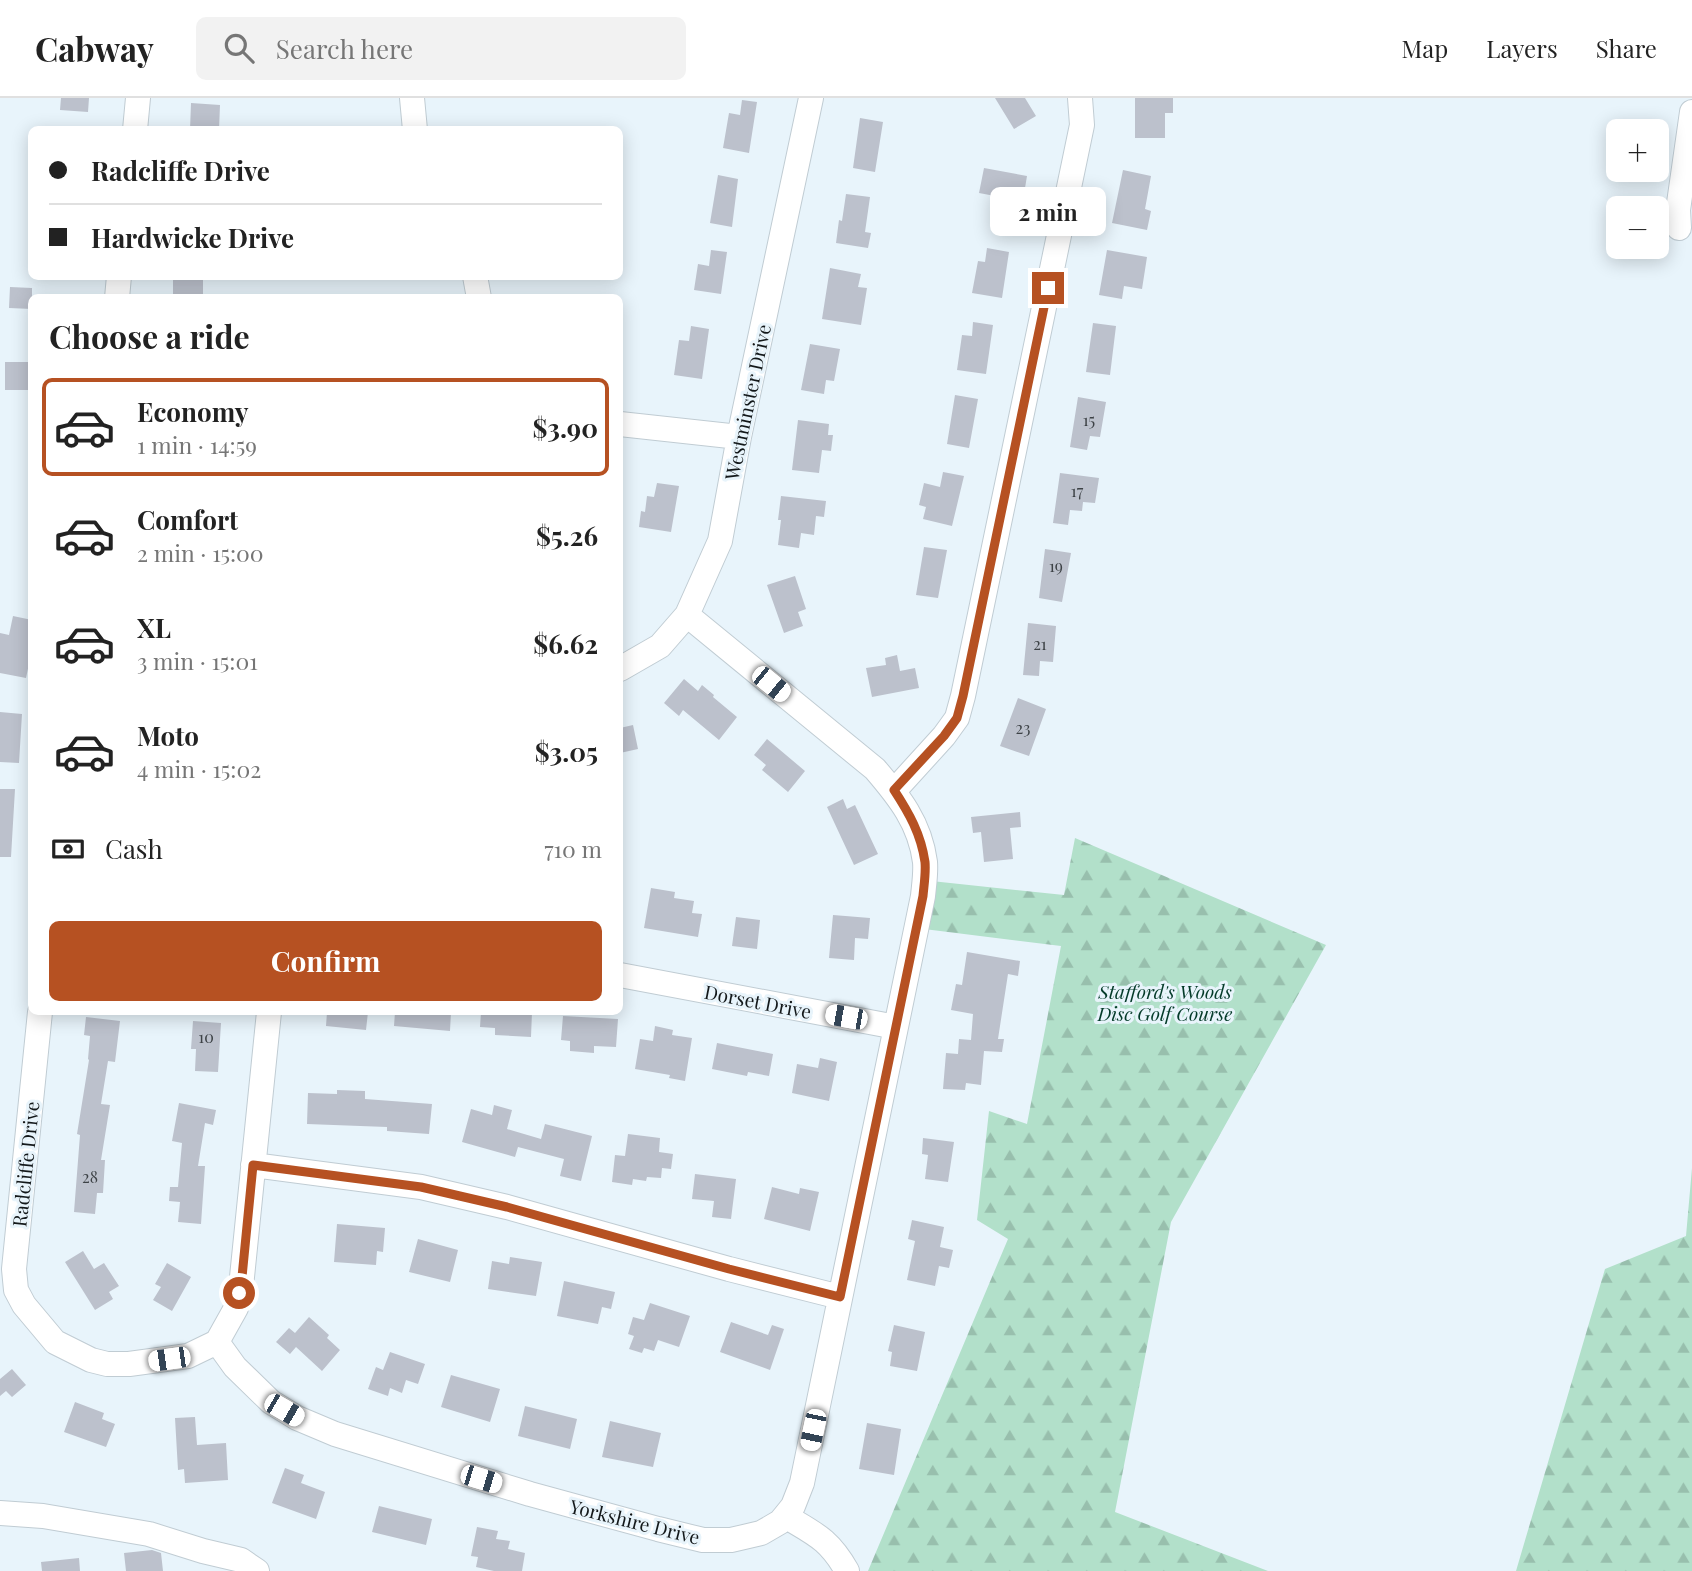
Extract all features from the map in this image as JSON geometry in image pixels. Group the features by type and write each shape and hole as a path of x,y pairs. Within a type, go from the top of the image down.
{"street":[{"path":"135,126 138,98"},
{"path":"412,98 415,126"},
{"name":"Westminster Drive","path":"623,667 660,646 687,615 720,541 739,437 811,98"},
{"path":"894,790 944,736 957,718 963,696 1083,125 1080,98"},
{"path":"1679,228 1678,210 1692,112"},
{"path":"623,424 739,437"},
{"path":"687,615 875,769 894,790 909,813 920,839 925,864 923,896 802,1483 793,1506 785,1516 825,1540 847,1571"},
{"name":"Dorset Drive","path":"623,976 896,1027"},
{"name":"Radcliffe Drive","path":"40,1015 14,1269 16,1290 24,1306 55,1342 91,1360 107,1364 129,1364 188,1356 217,1342"},
{"path":"217,1342 236,1308 242,1277 269,1015"},
{"path":"253,1165 421,1187 507,1207 840,1297"},
{"name":"Yorkshire Drive","path":"217,1342 235,1367 271,1402 297,1418 335,1434 517,1490 703,1539 731,1540 761,1533 785,1516"},
{"path":"0,1513 43,1516 149,1534 241,1560 257,1571"}],"green space":[{"name":"Stafford's Woods Disc Golf Course","path":"1075,838 1326,945 1171,1222 1115,1512 1268,1571 868,1571 1008,1239 977,1220 989,1111 1027,1124 1061,946 916,928 922,880 1064,895"},
{"path":"1692,1168 1692,1571 1516,1571 1605,1269 1686,1236"}],"building":[{"path":"61,98 89,98 88,112 60,110"},
{"path":"995,98 1025,98 1036,116 1014,129"},
{"path":"1135,98 1173,98 1173,113 1165,113 1165,138 1135,138"},
{"path":"742,100 757,102 749,153 723,148 729,113 740,115"},
{"path":"191,103 220,105 219,126 190,126"},
{"path":"860,118 883,122 875,172 853,168"},
{"path":"984,168 1027,176 1023,200 1017,199 1013,226 991,222 995,196 979,193"},
{"path":"1123,170 1151,176 1145,209 1151,211 1147,230 1112,223"},
{"path":"718,175 738,179 732,227 710,223"},
{"path":"846,194 870,197 865,232 871,233 868,248 836,243"},
{"path":"987,248 1009,252 1002,298 972,293 978,261 985,262"},
{"path":"711,250 727,252 721,294 694,290 698,264 709,266"},
{"path":"1107,250 1147,257 1142,289 1124,286 1122,299 1099,295"},
{"path":"830,268 861,274 858,287 867,288 861,325 822,319"},
{"path":"173,280 203,280 203,294 173,294"},
{"path":"10,287 32,288 32,294 28,294 28,309 9,308"},
{"path":"973,322 993,325 986,374 957,370 962,335 972,336"},
{"path":"1093,323 1116,326 1110,375 1086,372"},
{"path":"691,326 709,329 702,379 674,375 679,340 689,341"},
{"path":"810,344 840,349 834,381 826,380 824,394 801,390"},
{"path":"5,362 28,362 28,390 5,390"},
{"path":"955,395 978,399 969,448 947,444"},
{"path":"1078,397 1106,402 1100,437 1090,436 1087,450 1070,447"},
{"path":"798,420 829,424 828,435 833,435 831,451 822,450 819,473 792,470"},
{"path":"943,472 964,476 952,526 923,519 926,507 919,505 924,483 940,487"},
{"path":"1060,473 1099,478 1095,503 1083,502 1082,511 1070,510 1068,525 1053,523"},
{"path":"657,483 679,486 671,532 639,527 647,496 654,497"},
{"path":"781,496 826,501 824,517 816,516 814,535 801,533 799,548 778,545"},
{"path":"924,547 947,550 938,598 916,595"},
{"path":"1045,549 1071,553 1062,602 1039,598"},
{"path":"795,576 806,609 798,612 803,626 784,633 767,585"},
{"path":"13,616 28,619 26,678 0,673 0,633 9,635"},
{"path":"1028,623 1056,626 1053,662 1040,661 1039,676 1023,675"},
{"path":"897,655 900,671 915,668 919,688 872,697 866,668 886,665 885,658"},
{"path":"684,679 698,691 702,685 737,717 719,740 683,710 679,716 664,703"},
{"path":"1018,698 1046,709 1029,756 1000,746"},
{"path":"0,712 22,714 19,763 0,762"},
{"path":"633,725 638,749 623,752 623,727"},
{"path":"767,739 805,771 788,792 762,770 766,765 754,755"},
{"path":"0,789 15,789 11,857 0,857"},
{"path":"843,799 847,809 855,805 878,854 854,865 827,807"},
{"path":"1020,812 1021,827 1010,828 1013,859 984,862 981,832 973,833 971,817"},
{"path":"651,888 675,892 674,898 694,901 692,913 702,914 698,937 644,928"},
{"path":"833,915 870,918 868,939 855,938 854,960 829,958"},
{"path":"736,917 760,920 757,949 732,946"},
{"path":"967,952 1020,961 1018,976 1008,974 998,1039 1004,1039 1002,1052 984,1051 981,1085 966,1083 965,1090 943,1089 946,1053 958,1054 959,1039 971,1040 973,1014 951,1010 956,984 962,985"},
{"path":"327,1015 368,1015 366,1030 326,1026"},
{"path":"395,1015 451,1015 450,1031 394,1026"},
{"path":"481,1015 532,1015 531,1037 495,1035 495,1028 480,1027"},
{"path":"563,1016 618,1019 616,1047 594,1046 594,1053 570,1051 570,1041 561,1040"},
{"path":"86,1017 120,1021 115,1062 108,1061 101,1104 110,1105 101,1160 105,1160 103,1193 97,1193 95,1214 74,1212 80,1135 77,1134 89,1060 90,1036 84,1035"},
{"path":"193,1021 221,1023 218,1072 195,1071 196,1049 191,1049"},
{"path":"655,1026 673,1030 672,1035 692,1038 685,1081 669,1078 670,1075 635,1069 640,1039 653,1041"},
{"path":"717,1043 773,1054 769,1076 748,1072 747,1076 712,1069"},
{"path":"820,1058 837,1062 829,1101 792,1093 797,1064 818,1068"},
{"path":"337,1090 365,1091 365,1099 432,1104 429,1134 387,1131 387,1127 307,1124 308,1093 337,1094"},
{"path":"179,1103 216,1110 213,1125 205,1123 198,1166 205,1166 201,1224 178,1222 180,1202 169,1201 170,1187 178,1187 182,1143 172,1141"},
{"path":"494,1105 512,1110 507,1129 541,1139 545,1124 592,1136 581,1181 560,1176 564,1159 518,1147 515,1157 462,1142 471,1109 492,1115"},
{"path":"628,1134 660,1138 659,1152 673,1154 671,1169 662,1168 661,1178 647,1177 646,1181 633,1179 632,1185 612,1182 615,1155 625,1156"},
{"path":"923,1138 954,1142 948,1182 925,1179 928,1155 922,1154"},
{"path":"695,1174 736,1179 731,1219 712,1217 714,1201 692,1199"},
{"path":"772,1187 799,1194 800,1188 819,1192 810,1231 764,1219"},
{"path":"912,1220 944,1227 940,1247 953,1250 949,1268 939,1266 935,1286 907,1280 915,1241 908,1239"},
{"path":"337,1224 385,1228 383,1252 377,1251 376,1265 334,1262"},
{"path":"418,1239 458,1250 450,1282 409,1272"},
{"path":"83,1251 94,1269 104,1263 119,1286 109,1292 113,1299 95,1310 65,1262"},
{"path":"510,1257 542,1262 536,1296 488,1289 492,1261 509,1264"},
{"path":"167,1263 191,1277 172,1311 153,1300 161,1287 155,1284"},
{"path":"564,1281 615,1292 611,1309 602,1307 598,1324 557,1316"},
{"path":"650,1303 690,1316 679,1347 658,1340 654,1351 644,1348 642,1353 629,1349 634,1336 628,1334 633,1317 644,1320"},
{"path":"309,1317 329,1335 327,1338 340,1350 322,1371 296,1347 290,1354 276,1342 289,1328 295,1333"},
{"path":"731,1322 768,1335 772,1325 784,1329 770,1370 720,1352"},
{"path":"894,1325 925,1332 917,1371 890,1366 892,1352 888,1351"},
{"path":"390,1352 425,1364 418,1384 406,1380 402,1393 390,1388 388,1396 368,1389 376,1367 383,1370"},
{"path":"12,1369 26,1385 12,1397 6,1391 0,1396 0,1379"},
{"path":"451,1375 500,1389 490,1422 441,1407"},
{"path":"75,1402 104,1413 102,1419 115,1424 106,1447 64,1432"},
{"path":"525,1406 577,1419 570,1449 518,1436"},
{"path":"195,1417 197,1445 226,1443 228,1480 185,1483 184,1469 178,1470 175,1418"},
{"path":"610,1421 661,1433 653,1467 602,1457"},
{"path":"867,1423 901,1429 894,1475 859,1469"},
{"path":"285,1468 304,1475 301,1483 325,1492 316,1519 272,1503"},
{"path":"379,1506 432,1519 426,1545 372,1532"},
{"path":"477,1527 498,1531 496,1539 510,1541 508,1549 525,1553 522,1571 494,1571 476,1567 478,1557 471,1556"},
{"path":"152,1550 161,1553 163,1571 126,1571 124,1553"},
{"path":"79,1558 80,1571 42,1571 41,1562"}],"route":[{"path":"239,1293 253,1165 421,1187 507,1207 840,1297 923,896 925,864 920,839 909,813 894,790 957,718 1048,288"}]}
